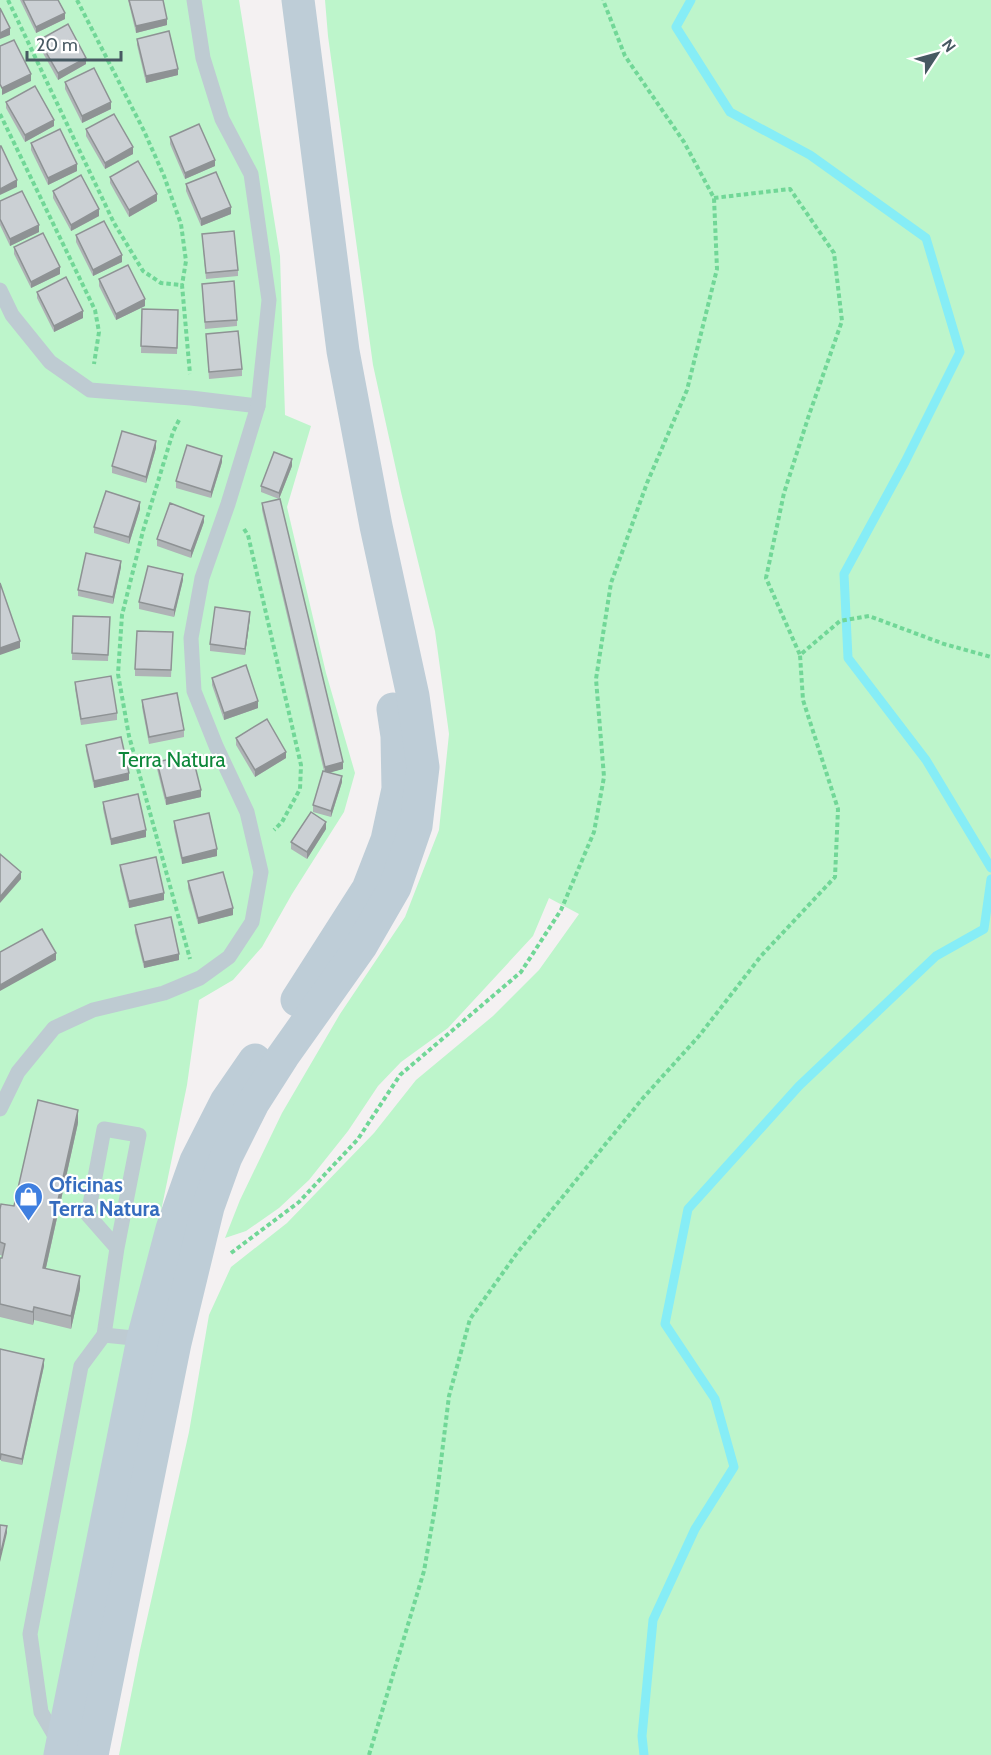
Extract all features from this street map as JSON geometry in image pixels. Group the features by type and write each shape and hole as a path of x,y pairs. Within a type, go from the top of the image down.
{"main road":[{"path":"92,1755 175,1343 208,1207 226,1156 253,1103 283,1056 362,946 395,887 416,826 423,767 413,696 376,526 343,351 298,0"},
{"path":"60,1751 143,1339 172,1229 196,1161 226,1102 313,976 368,889 387,840 398,789 397,736 384,657 365,576 346,465 343,351"}],"lane":[{"path":"0,1109 18,1072 54,1028 93,1010 164,993 200,978 229,957 252,922 261,872 248,812 216,746 194,691 191,638 202,578 228,504 258,406 269,300 251,174 222,119 203,58 194,0"},
{"path":"0,290 12,315 50,362 90,390 258,406"},
{"path":"60,1751 41,1712 30,1634 81,1366 104,1335 117,1248 139,1135 104,1129 88,1215 117,1248"},
{"path":"104,1335 143,1339"}],"path":[{"path":"8,0 114,223 143,271 161,283 182,285"},
{"path":"77,0 144,131 164,177 181,224 186,261 182,285 191,398 173,432 143,531 122,615 118,674 129,736 168,873 187,953 200,978"},
{"path":"194,1260 219,1262 300,1202 358,1139 400,1075 521,972 561,910 594,832 604,777 596,679 611,583 647,483 687,390 717,270 714,198 684,142 625,56 603,0"},
{"path":"0,114 95,310 99,332 90,390"},
{"path":"369,1755 424,1571 436,1502 449,1396 470,1319 517,1253 643,1098 699,1036 761,956 836,878 838,809 803,700 800,655 766,578 784,494 842,321 834,253 790,189 714,198"},
{"path":"228,504 248,535 301,765 300,789 282,822 256,851"},
{"path":"800,655 840,621 868,616 944,644 991,657"}],"green space":[{"name":"Terra Natura","path":"0,0 239,0 280,256 285,415 311,426 287,507 326,673 355,773 344,812 292,894 262,947 233,980 199,1000 187,1085 49,1755 0,1755"},
{"path":"325,0 991,0 991,1755 119,1755 189,1432 209,1315 231,1267 287,1223 374,1133 416,1080 493,1016 539,970 579,914 549,898 533,936 448,1028 401,1062 378,1086 348,1131 309,1180 279,1208 246,1231 225,1238 240,1200 282,1113 340,1014 405,917 439,830 449,734 435,631 373,365"}],"building":[{"path":"23,0 58,0 65,13 36,27"},
{"path":"129,0 163,0 167,19 136,26"},
{"path":"0,8 10,28 0,33"},
{"path":"68,24 86,58 58,73 39,40"},
{"path":"169,31 178,69 146,76 137,39"},
{"path":"14,40 31,74 2,88 0,84 0,46"},
{"path":"94,68 111,102 82,116 65,82"},
{"path":"35,86 54,120 25,135 6,102"},
{"path":"114,114 133,147 105,163 86,129"},
{"path":"199,124 215,160 185,173 170,137"},
{"path":"60,129 77,164 48,178 31,143"},
{"path":"0,146 17,180 0,189"},
{"path":"138,161 157,194 129,210 110,177"},
{"path":"216,172 231,207 201,219 186,184"},
{"path":"81,175 99,209 71,225 53,191"},
{"path":"22,191 39,225 10,239 0,219 0,201"},
{"path":"104,221 122,255 93,270 76,235"},
{"path":"234,231 238,270 206,273 202,234"},
{"path":"43,233 60,267 31,282 14,247"},
{"path":"128,265 145,299 116,314 99,279"},
{"path":"66,277 83,311 54,326 37,292"},
{"path":"234,281 237,320 205,322 202,284"},
{"path":"142,309 178,310 177,348 141,346"},
{"path":"238,331 242,369 209,372 206,334"},
{"path":"122,431 156,441 146,477 112,466"},
{"path":"187,445 222,456 211,492 176,481"},
{"path":"274,452 292,459 279,493 261,486"},
{"path":"106,491 140,502 129,537 94,527"},
{"path":"280,499 343,762 325,767 262,503"},
{"path":"170,503 204,516 191,551 157,539"},
{"path":"86,553 121,561 113,597 78,590"},
{"path":"148,566 183,574 174,610 139,602"},
{"path":"0,583 20,641 0,648"},
{"path":"215,607 250,612 245,649 210,644"},
{"path":"73,616 110,617 108,655 72,653"},
{"path":"137,631 173,632 171,670 135,669"},
{"path":"246,665 258,701 224,713 212,678"},
{"path":"111,676 117,713 81,719 75,682"},
{"path":"177,693 184,730 149,737 142,700"},
{"path":"267,719 286,752 255,770 236,738"},
{"path":"121,737 129,773 94,781 86,745"},
{"path":"192,754 201,790 166,798 157,762"},
{"path":"323,771 342,776 331,811 313,805"},
{"path":"138,794 146,830 111,839 103,802"},
{"path":"311,812 326,822 307,852 291,842"},
{"path":"209,813 217,849 182,858 174,821"},
{"path":"0,854 21,872 0,897"},
{"path":"156,857 164,893 129,901 120,865"},
{"path":"223,872 233,908 198,918 188,881"},
{"path":"171,917 179,954 144,962 135,925"},
{"path":"42,929 56,953 0,985 0,952"},
{"name":"Oficinas Terra Natura","path":"38,1100 78,1110 43,1268 80,1276 71,1316 34,1307 33,1312 0,1304 0,1258 2,1258 5,1244 0,1242 0,1209 1,1204 14,1206"},
{"path":"0,1349 44,1359 22,1459 1,1454 0,1460"},
{"path":"0,1525 7,1526 0,1556"}],"waterway":[{"path":"691,0 676,27 730,112 810,155 926,238 960,352 905,462 844,574 848,658 926,760 991,868"},
{"path":"644,1755 642,1736 653,1620 695,1529 734,1467 715,1399 665,1324 688,1209 799,1086 936,956 984,929 991,879"}],"place":[{"name":"Oficinas Terra Natura","path":"28,1222"}]}
